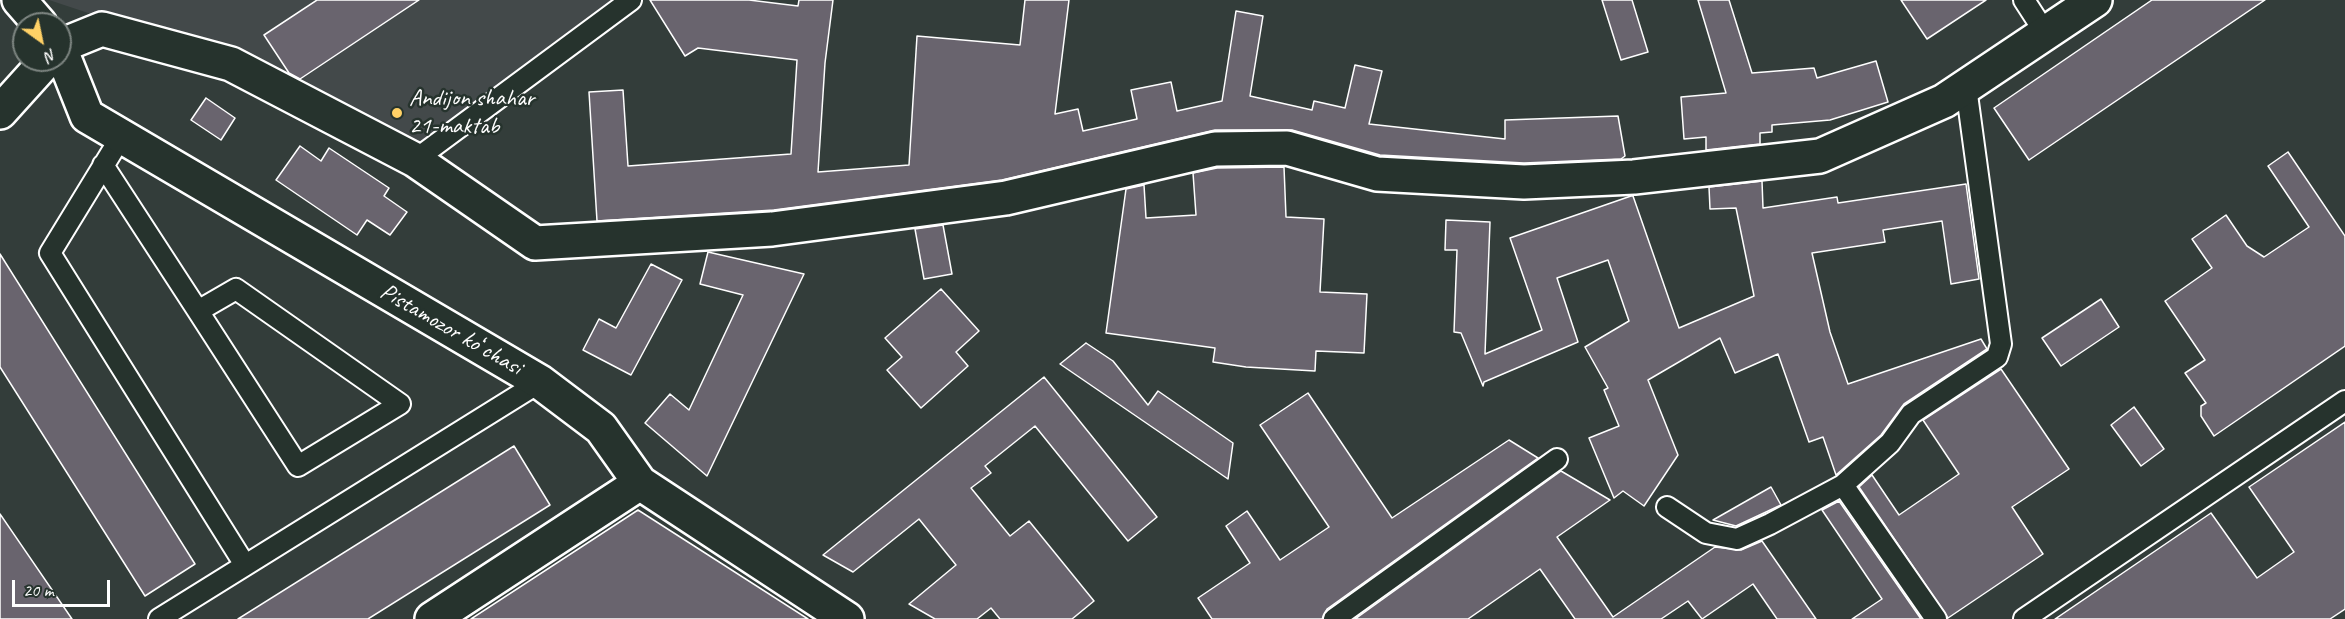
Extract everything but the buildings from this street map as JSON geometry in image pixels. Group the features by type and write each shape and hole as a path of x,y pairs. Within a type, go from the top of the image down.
{"street":[{"path":"19,0 30,12"},
{"path":"72,42 102,29 231,64 415,160 535,243 772,229 1006,198 1215,149 1287,148 1377,174 1524,182 1645,176 1820,156 1944,101 2095,0"},
{"path":"0,112 35,72"},
{"name":"Pistamozor koʻchasi","path":"70,72 87,116 540,382 601,428 639,483 847,619"},
{"path":"432,619 639,483"}],"lane":[{"path":"415,160 631,0"},
{"path":"2024,0 2046,34"},
{"path":"1666,507 1706,533 1737,539 1843,485 1890,443 1911,414 1997,357 2001,344 1966,87"},
{"path":"121,137 50,253 245,565"},
{"path":"104,165 198,311 298,466 400,404 236,289 198,311"},
{"path":"159,619 540,382"},
{"path":"2024,619 2345,401"},
{"path":"1334,619 1557,459"},
{"path":"1843,485 1935,619"}],"shaded area":[{"name":"Andijon shahar 21-maktab","path":"49,0 619,0 403,155 260,70"}],"place":[{"name":"Andijon shahar 21-maktab","path":"397,113"}]}
